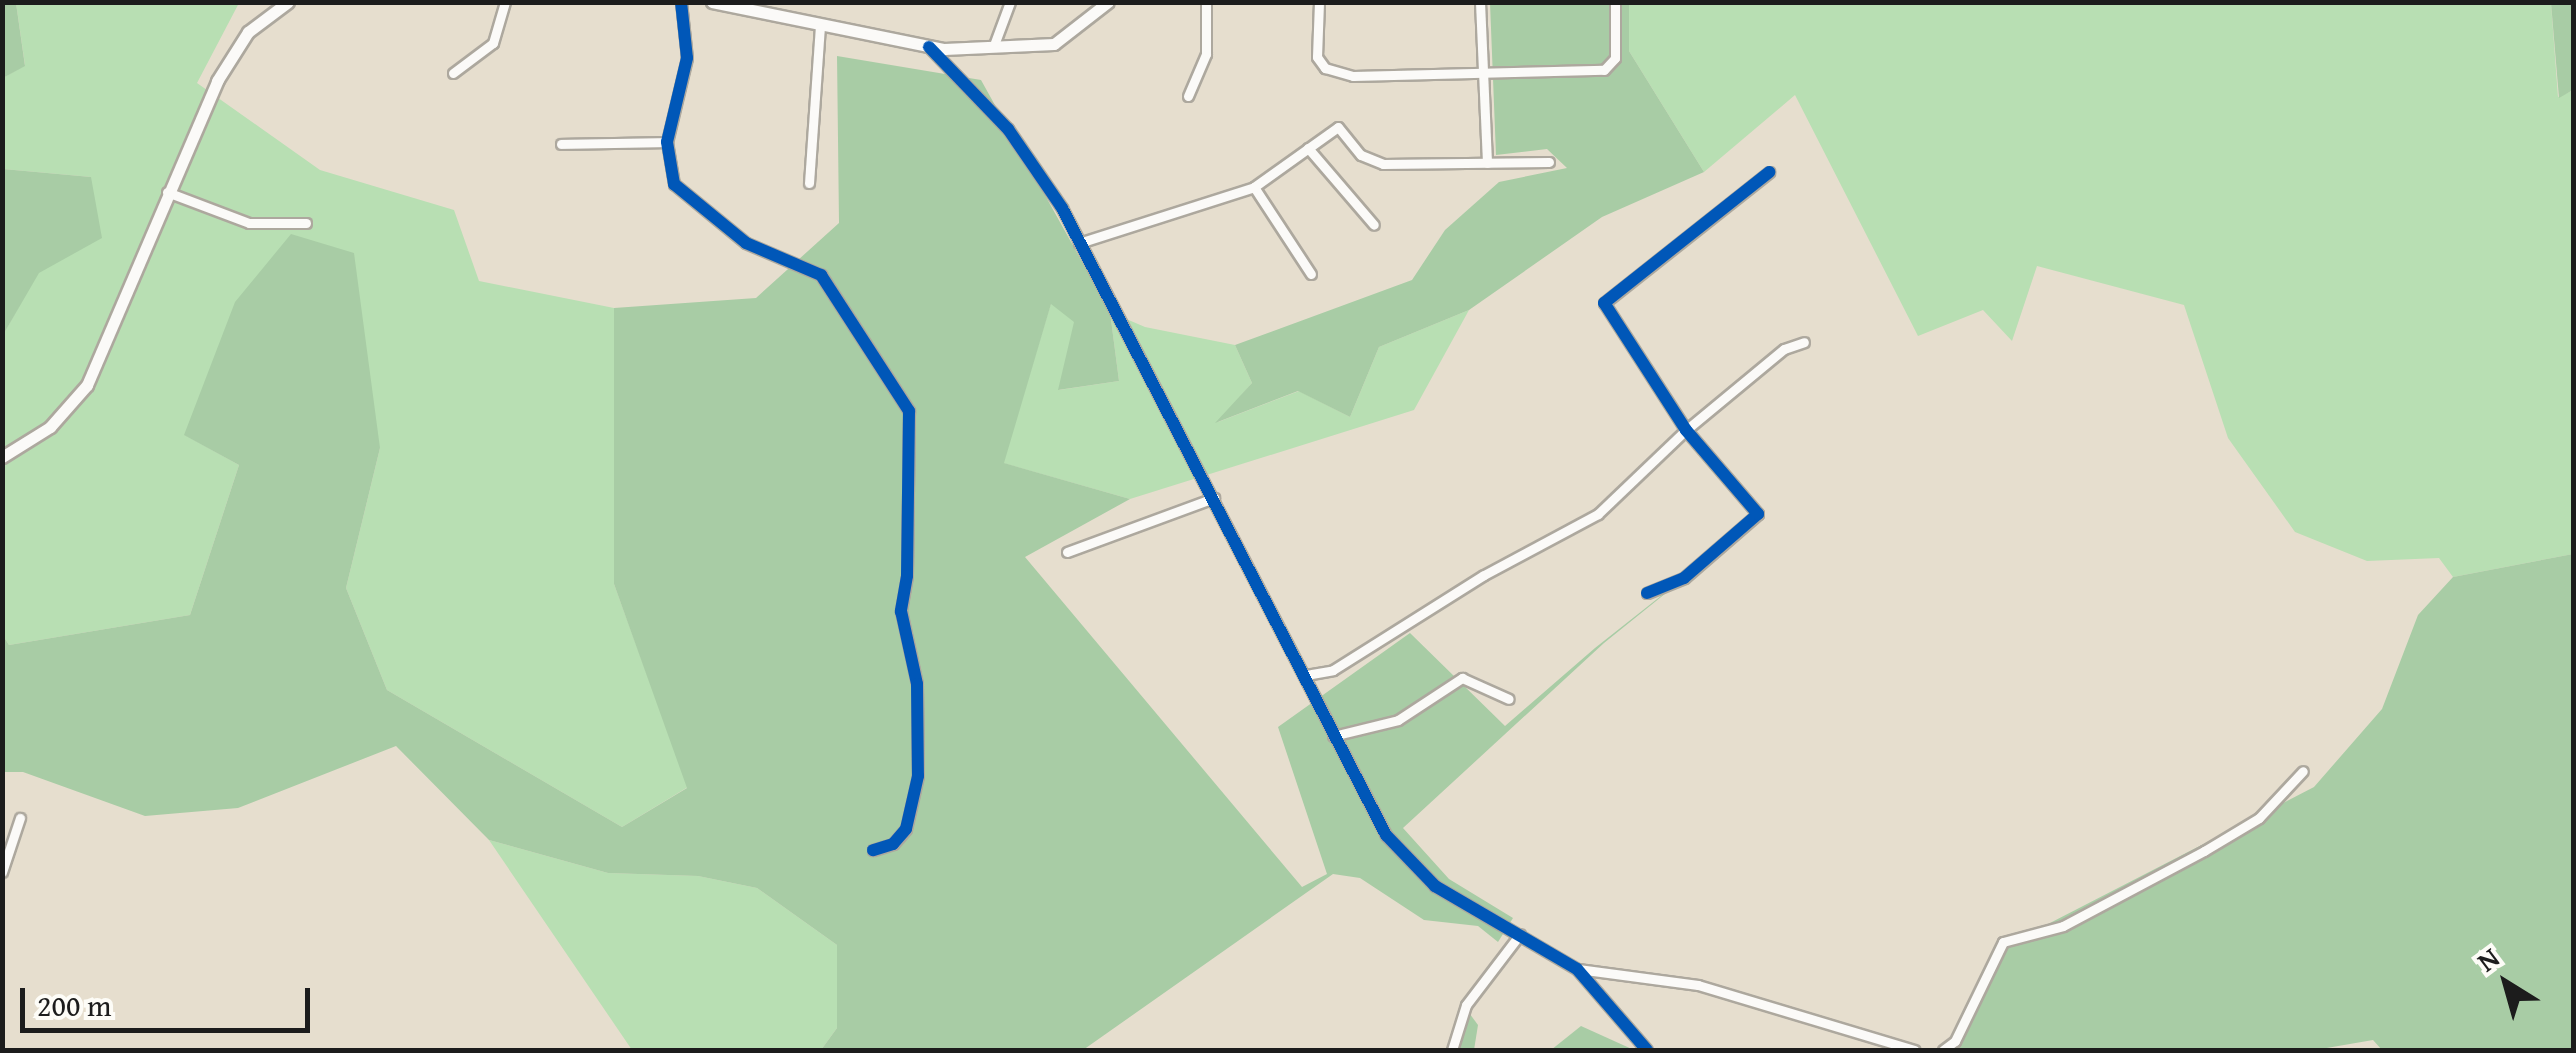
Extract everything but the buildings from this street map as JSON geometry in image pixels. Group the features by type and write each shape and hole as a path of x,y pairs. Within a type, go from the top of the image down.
{"street":[{"path":"2,456 50,427 87,385 167,192 232,52 288,2"},
{"path":"453,73 493,43 505,2"},
{"path":"681,2 686,80 667,142 668,168 682,197 746,243 825,279 909,411 908,576 901,611 917,684 918,776 906,828 893,844 873,850"},
{"path":"712,2 929,47 1054,44 1108,2"},
{"path":"994,45 1010,2"},
{"path":"1188,96 1206,54 1206,2"},
{"path":"1319,2 1317,57 1340,75 1604,70 1616,58 1615,2"},
{"path":"1480,2 1486,70 1487,163"},
{"path":"809,184 820,24"},
{"path":"929,47 1026,152 1079,243 1214,498 1306,675 1333,736 1398,849 1435,886 1577,969 1647,1050"},
{"path":"1079,243 1254,187 1338,127 1369,162 1549,162"},
{"path":"561,144 667,142"},
{"path":"1308,148 1374,225"},
{"path":"1647,593 1684,578 1758,514 1686,430 1604,303 1769,172"},
{"path":"1254,187 1311,274"},
{"path":"167,192 249,224 306,223"},
{"path":"1306,675 1333,670 1484,575 1598,514 1686,430 1784,350 1804,342"},
{"path":"1067,552 1214,498"},
{"path":"1333,736 1409,715 1462,678 1509,699"},
{"path":"1943,1050 1955,1041 2003,942 2063,926 2204,851 2260,818 2303,771"},
{"path":"2,872 20,818"},
{"path":"1452,1050 1466,1005 1520,934"},
{"path":"1577,969 1698,985 1914,1050"}],"green space":[{"path":"3,2 16,3 25,66 3,78"},
{"path":"16,3 239,3 197,83 320,170 454,210 479,281 614,308 614,584 688,787 622,827 387,690 346,588 380,448 185,435 239,465 190,615 9,645 2,634 3,335 91,177 3,169 3,78 25,65"},
{"path":"1490,3 1629,3 1629,51 1704,172 1602,217 1469,310 1379,347 1350,417 1298,391 1215,423 1252,383 1235,345 1412,280 1445,230 1499,182 1567,168 1547,149 1496,155"},
{"path":"1629,3 2551,3 2558,97 2574,90 2573,554 2453,577 2439,558 2367,561 2295,532 2228,438 2184,305 2037,266 2012,341 1983,310 1918,336 1795,95 1704,172 1629,51"},
{"path":"2551,3 2573,3 2573,90 2559,98"},
{"path":"837,56 981,80 1110,312 1119,381 1058,390 1074,322 1051,304 1004,463 1130,499 1025,557 1302,887 1327,874 1278,727 1410,633 1505,726 1595,648 1733,539 1604,643 1403,828 1449,879 1513,918 1498,942 1478,926 1424,920 1360,878 1333,874 1083,1050 821,1050 837,1028 837,945 757,888 698,876 608,873 489,840 396,746 238,808 145,816 23,772 3,772 2,634 9,645 190,615 239,465 184,435 235,302 291,234 354,253 380,448 346,588 387,690 622,827 687,788 614,584 614,308 756,298 839,223"},
{"path":"3,169 91,177 102,238 39,273 3,335"},
{"path":"1051,303 1075,321 1059,390 1119,381 1110,312 1145,327 1235,345 1252,383 1218,422 1299,391 1350,417 1379,347 1469,310 1414,410 1130,499 1003,463"},
{"path":"2573,554 2573,1050 2382,1050 2373,1040 2315,1050 1947,1050 2007,945 2314,787 2382,709 2418,615 2453,577"},
{"path":"489,840 608,873 698,876 757,888 837,945 837,1028 821,1050 632,1050"},
{"path":"1464,1006 1478,1025 1474,1050 1449,1050"},
{"path":"1581,1026 1634,1050 1551,1050"}],"cycle path":[{"path":"681,2 687,58 667,142 674,184 746,243 821,275 909,411 907,576 901,611 917,684 918,776 906,829 893,844 873,850"},
{"path":"929,47 1008,129 1062,208 1386,835 1435,886 1577,969 1647,1050"},
{"path":"1647,593 1684,578 1758,514 1686,430 1604,303 1769,172"}]}
